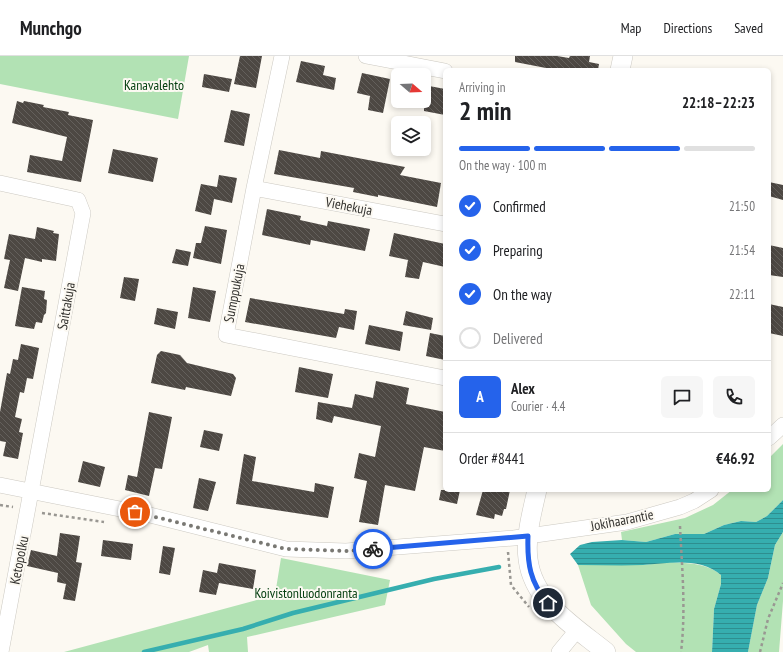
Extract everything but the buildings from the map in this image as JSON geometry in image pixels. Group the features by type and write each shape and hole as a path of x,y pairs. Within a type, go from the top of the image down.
{"street":[{"name":"Sumppukuja","path":"282,56 254,188 226,335 443,378"},
{"path":"366,56 443,71"},
{"path":"620,68 623,56"},
{"name":"Saittakuja","path":"0,183 78,200 83,212 32,491"},
{"name":"Viehekuja","path":"254,188 443,224"},
{"path":"771,436 783,425"},
{"name":"Jokihaarantie","path":"0,485 150,515 286,549 346,551 528,536 627,522 666,512 694,501 708,492"},
{"name":"Ketopolku","path":"1,652 32,491"},
{"path":"537,492 528,536 528,558 532,578 546,601 606,652"},
{"path":"559,652 578,629"}],"path":[{"path":"680,526 683,579 683,634 681,652"},
{"path":"760,652 768,620 783,583"}],"green space":[{"name":"Kanavalehto","path":"0,56 189,56 178,119 0,84"},
{"path":"783,444 783,500 767,516 756,522 741,521 724,525 704,534 675,534 646,542 622,540 621,532 685,518 713,505 729,492 771,492 771,456"},
{"path":"783,532 783,601 779,652 748,652 757,605 768,578 775,545"},
{"name":"Koivistonluodonranta","path":"281,558 390,580 385,605 247,637 248,652 209,652 208,645 189,652 64,652 275,595"},
{"path":"665,562 702,565 721,575 721,584 714,609 712,652 636,652 626,644 591,605 578,565 644,565"}],"water":[{"path":"783,500 783,532 775,545 768,578 757,605 748,652 712,652 714,609 721,584 721,575 713,569 694,563 684,562 635,565 578,565 570,554 580,545 592,542 622,540 646,542 675,534 704,534 724,525 741,521 756,522 767,516"}],"waterway":[{"path":"144,652 243,629 293,613 434,579 499,567"}],"way so far":[{"path":"135,512 286,549 346,551 373,549"}],"route":[{"path":"373,549 528,536 528,558 532,578 542,596 548,603"}]}
